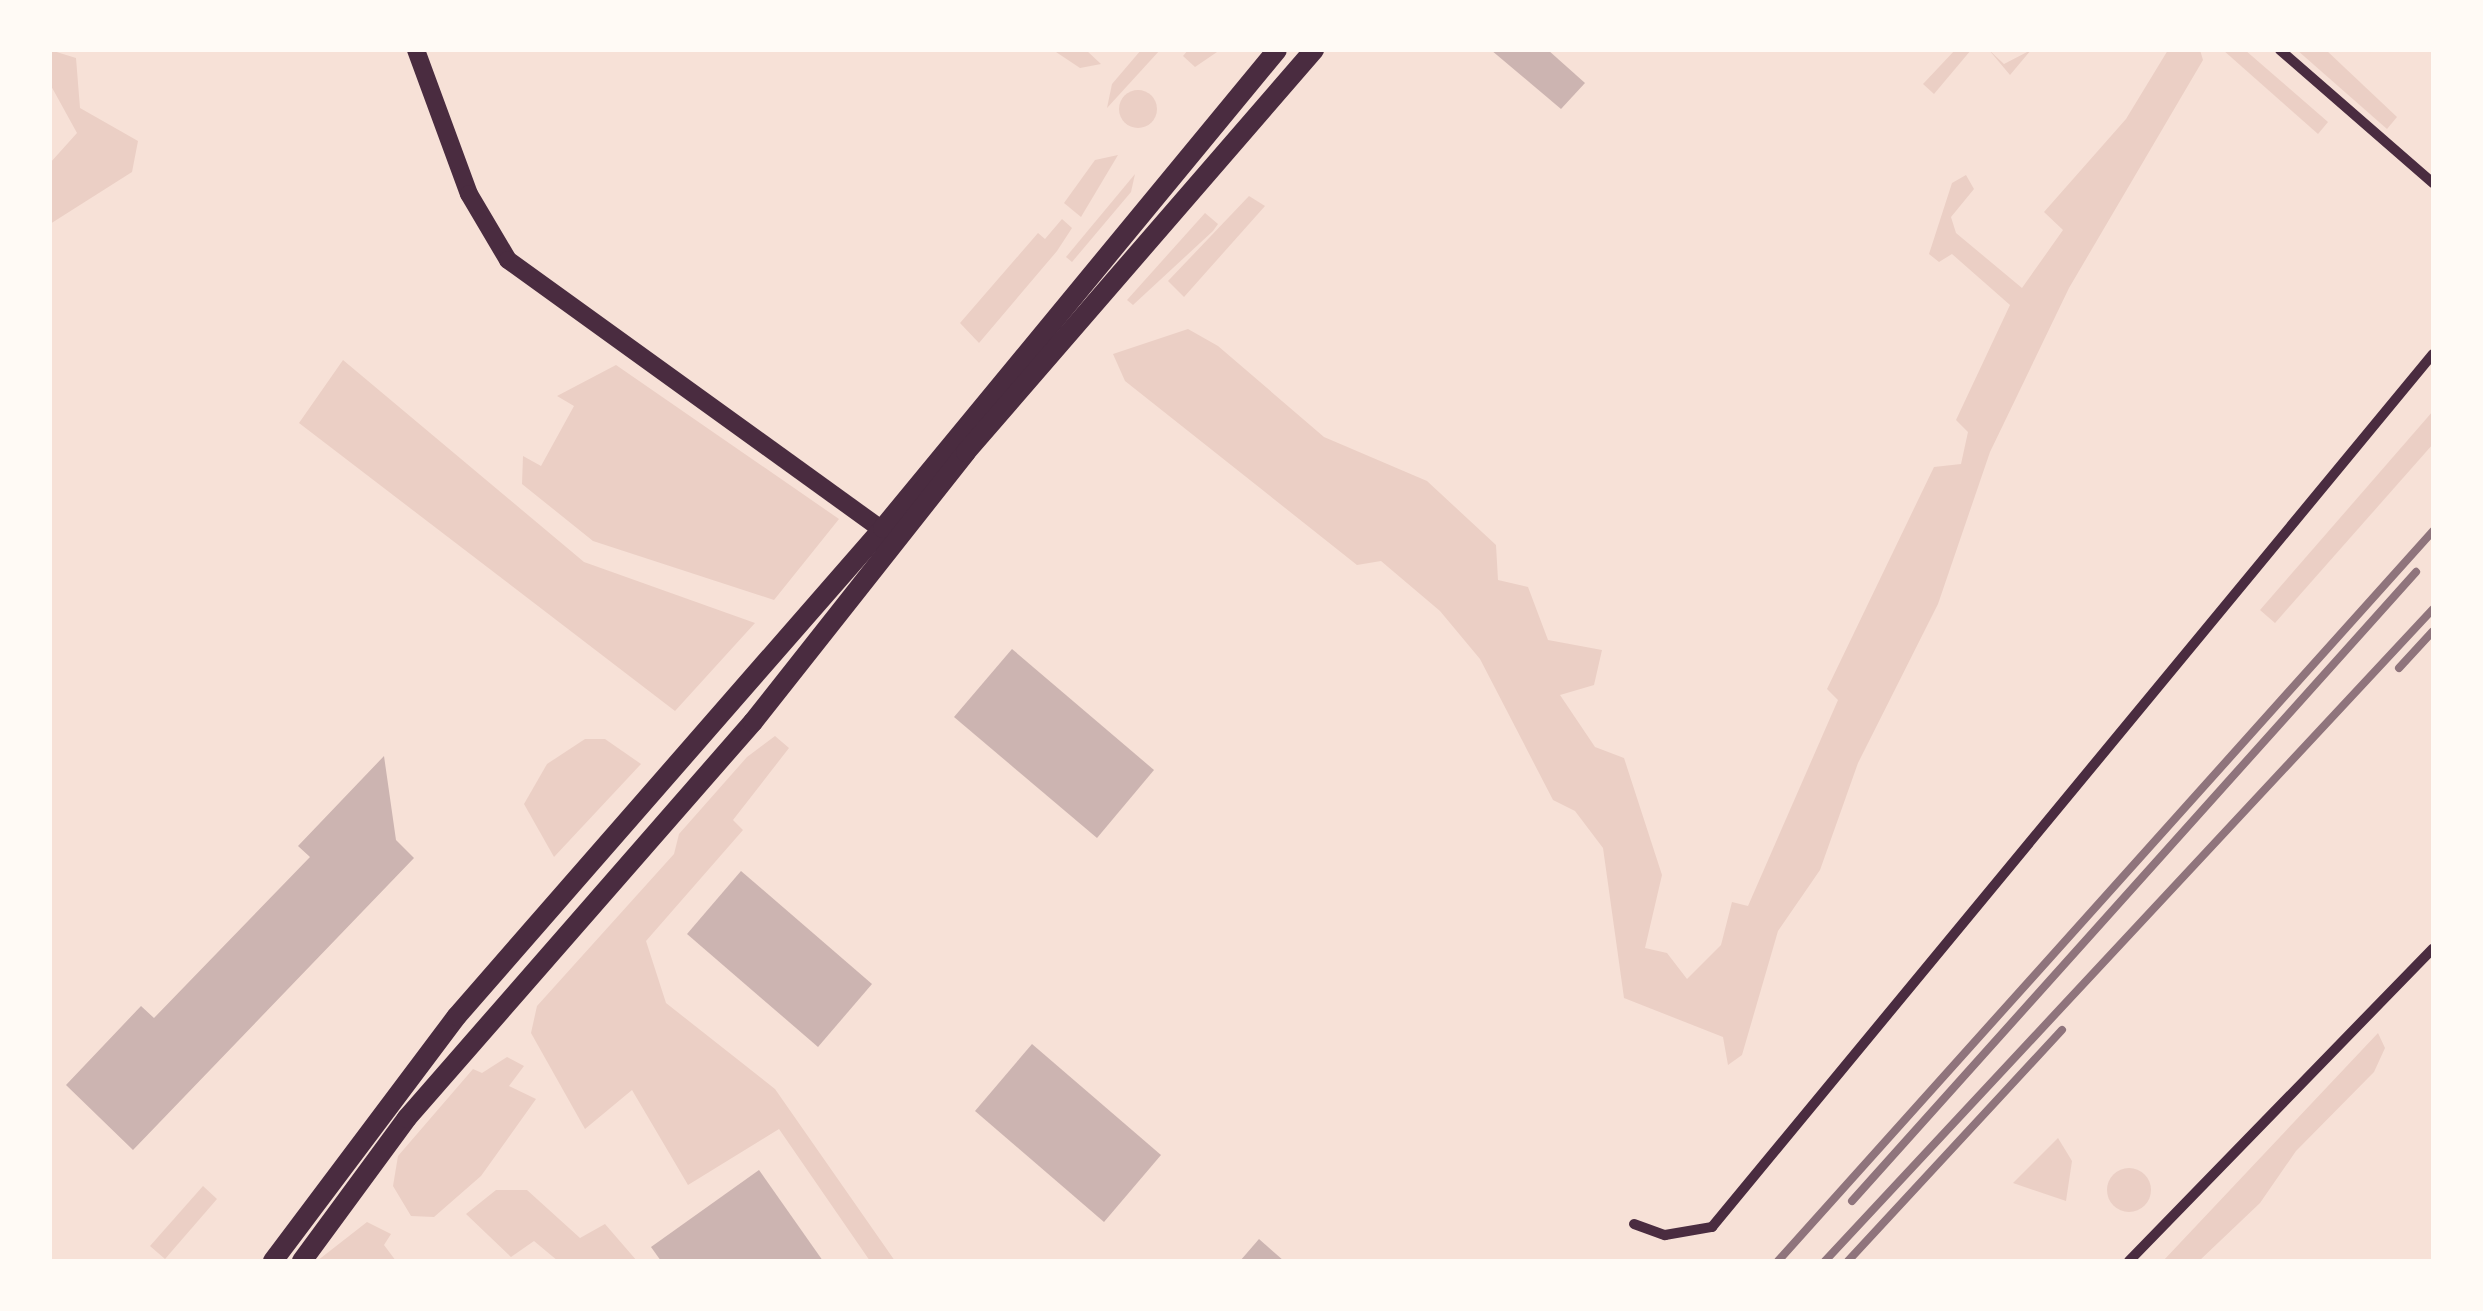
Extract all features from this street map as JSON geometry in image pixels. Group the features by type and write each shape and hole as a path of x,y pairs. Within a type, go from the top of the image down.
{"main road":[{"path":"302,1261 407,1118 890,535 1277,50"},
{"path":"272,1261 457,1016 890,535 1314,50"}],"street":[{"path":"416,50 469,194 508,260 890,535"},
{"path":"2280,50 2433,183"},
{"path":"1634,1224 1665,1235 1712,1228 2433,354"},
{"path":"2129,1261 2433,948"}],"shaded area":[{"path":"50,50 76,58 80,108 138,141 132,172 50,224 50,163 77,133 50,84"},
{"path":"1053,50 1086,50 1101,64 1080,68"},
{"path":"1141,50 1160,50 1107,108 1112,84"},
{"path":"1188,50 1220,50 1195,67 1183,56"},
{"path":"1955,50 1971,50 1934,94 1923,84"},
{"path":"1989,50 2004,64 2031,50 2010,75"},
{"path":"2168,50 2200,50 2203,60 2069,288 1990,452 1938,604 1858,763 1820,870 1778,931 1742,1055 1728,1065 1723,1037 1624,998 1603,848 1575,811 1553,800 1480,659 1440,611 1381,561 1357,565 1125,381 1113,354 1188,329 1218,346 1324,437 1427,481 1496,545 1498,580 1528,587 1548,640 1602,650 1594,685 1560,695 1595,747 1624,758 1662,875 1645,948 1667,953 1687,979 1721,945 1732,902 1748,906 1838,700 1827,689 1934,467 1961,464 1968,432 1956,420 2010,305 1952,254 1939,262 1929,254 1952,183 1966,175 1974,189 1951,217 1956,233 2022,288 2063,230 2044,212 2126,119"},
{"path":"2223,50 2245,50 2328,122 2318,134"},
{"path":"2297,50 2326,50 2397,117 2387,129"},
{"path":"1138,90 1151,96 1157,109 1151,122 1138,128 1125,122 1119,109 1125,96"},
{"path":"1118,155 1081,217 1064,203 1095,160"},
{"path":"1135,174 1131,192 1072,262 1066,257"},
{"path":"1249,196 1265,206 1184,297 1168,281"},
{"path":"1205,213 1218,224 1213,231 1133,305 1127,300"},
{"path":"1062,219 1072,228 1057,251 979,343 960,323 1038,233 1045,239"},
{"path":"343,360 584,562 755,623 675,711 299,423"},
{"path":"616,365 839,519 774,600 593,541 522,484 523,456 541,466 574,406 557,396"},
{"path":"2433,411 2433,444 2275,623 2260,610"},
{"path":"775,736 789,748 733,820 743,830 646,941 666,1003 775,1089 895,1261 870,1261 779,1129 688,1185 632,1090 585,1129 531,1033 537,1006 674,854 679,834 747,757"},
{"path":"585,739 605,739 641,764 554,857 524,804 547,764"},
{"path":"2378,1033 2385,1048 2374,1072 2296,1151 2260,1203 2199,1261 2163,1261"},
{"path":"507,1057 524,1066 509,1086 536,1099 481,1176 434,1217 411,1216 393,1186 398,1156 473,1069 482,1073"},
{"path":"2058,1138 2072,1161 2066,1201 2013,1183"},
{"path":"2129,1168 2144,1175 2151,1190 2144,1205 2129,1212 2114,1205 2107,1190 2114,1175"},
{"path":"203,1186 217,1199 165,1259 150,1246"},
{"path":"496,1190 527,1190 580,1238 605,1224 637,1261 558,1261 534,1241 511,1257 466,1214"},
{"path":"367,1222 391,1234 384,1245 396,1261 317,1261"}],"building":[{"path":"1491,50 1548,50 1585,83 1561,109"},
{"path":"1012,649 1154,770 1097,838 954,717"},
{"path":"384,756 396,840 414,858 133,1150 66,1085 141,1006 154,1018 310,857 298,846"},
{"path":"741,871 872,984 818,1047 687,934"},
{"path":"1032,1044 1161,1155 1104,1222 975,1111"},
{"path":"759,1170 823,1261 661,1261 651,1247"},
{"path":"1259,1239 1284,1261 1240,1261"}],"railway":[{"path":"1778,1261 2433,531"},
{"path":"1852,1201 2416,572"},
{"path":"1825,1261 2433,609"},
{"path":"2399,668 2433,631"},
{"path":"1848,1261 2062,1030"}]}
